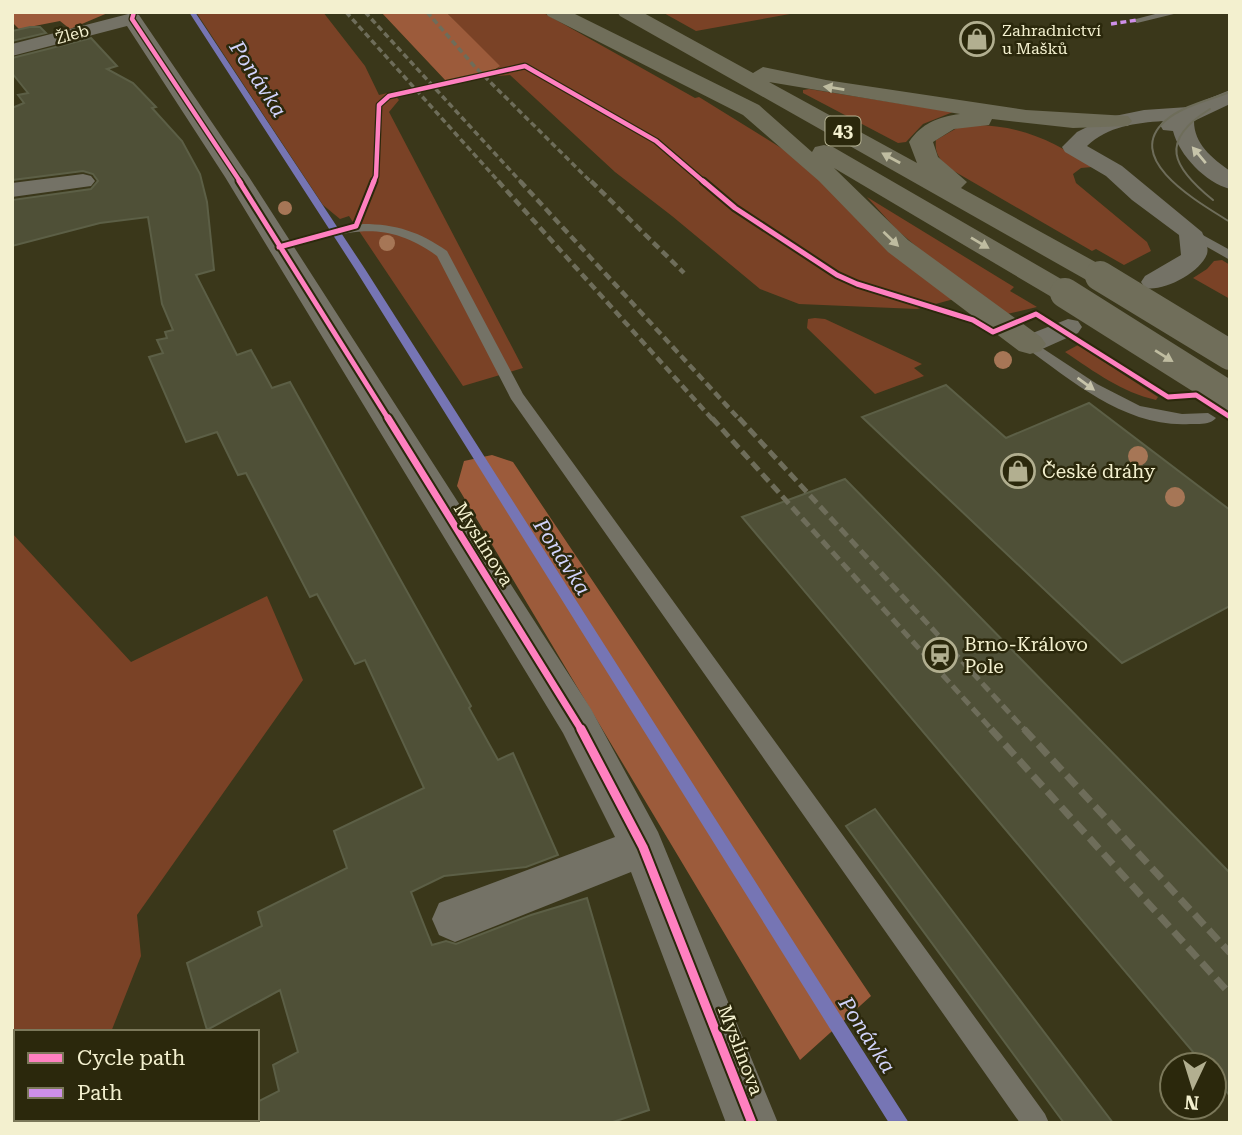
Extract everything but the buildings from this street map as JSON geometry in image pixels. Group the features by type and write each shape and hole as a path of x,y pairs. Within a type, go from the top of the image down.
{"highway":[{"name":"43","path":"555,12 751,110"},
{"name":"43","path":"583,12 1065,293 1219,408"},
{"name":"43","path":"627,12 1015,227 1230,355"},
{"path":"670,37 758,72 811,85 1074,123 1120,145"},
{"path":"751,110 828,176 898,246 1030,344"},
{"path":"1015,227 932,165 921,149 923,138 939,126 989,120 1024,126 1073,147"}],"street":[{"name":"Žleb","path":"12,50 133,15"},
{"name":"Myslínova","path":"133,15 162,61 293,243 577,721 643,847 752,1123"},
{"path":"1073,147 1120,145 1155,132 1230,96"},
{"path":"1187,116 1181,128 1195,152 1230,183"},
{"path":"1073,147 1087,132 1120,145 1140,195 1190,232 1195,248 1189,262 1154,282"},
{"path":"12,190 83,181"},
{"path":"1030,344 1068,327"},
{"path":"455,919 643,847"}],"lane":[{"path":"1137,20 1178,12"},
{"path":"356,226 362,213"},
{"path":"293,243 356,226 388,228 423,238 442,254 516,396 1035,1123"},
{"path":"1190,232 1230,256"},
{"path":"1030,344 1095,391 1128,409 1171,419 1219,408"}],"shaded area":[{"path":"12,12 110,12 70,29 60,21 19,29 12,22"},
{"path":"196,12 323,12 365,66 379,95 392,92 399,100 389,112 523,368 463,386 349,216 340,219 323,205"},
{"path":"381,12 446,12 500,66 493,71 446,81"},
{"path":"446,12 542,12 695,98 699,97 786,151 954,299 917,309 799,304 760,289 615,172 510,75 497,76 493,71 499,67"},
{"path":"662,12 801,12 696,31"},
{"path":"803,90 953,112 923,124 906,142 898,143 803,93"},
{"path":"973,125 1022,131 1064,149 1092,167 1081,168 1073,174 1076,183 1147,242 1151,251 1124,265 1096,249 1092,251 952,170 939,157 936,140 957,128"},
{"path":"867,197 1014,287 1010,291 1037,307 1007,314 930,258 897,230"},
{"path":"1222,260 1230,265 1230,299 1193,278 1214,261"},
{"path":"808,319 825,319 922,364 914,368 924,376 875,394 807,328"},
{"path":"1078,345 1158,397 1156,400 1120,387 1065,352"},
{"path":"492,455 513,462 871,996 800,1060 457,486 464,461"},
{"path":"12,533 131,662 267,596 303,680 137,915 141,956 112,1030 14,1030 14,1121 75,1121 74,1123 12,1123"}],"waterway":[{"name":"Ponávka","path":"192,12 360,269 900,1123"}],"tram line":[{"path":"1230,92 1188,107 1165,121 1154,136 1153,151 1159,165 1170,179 1230,222"},
{"path":"1210,109 1183,132 1177,143 1177,154 1180,165 1188,176 1213,200"}],"railway":[{"path":"346,12 500,183"},
{"path":"365,12 522,183"},
{"path":"427,12 475,67 592,183"},
{"path":"498,181 713,420"},
{"path":"520,181 740,420"},
{"path":"591,181 684,273"},
{"path":"712,418 993,731"},
{"path":"739,418 1026,731"},
{"path":"991,729 1230,994"},
{"path":"1024,729 1230,953"}],"marked path":[{"path":"1111,24 1137,20"}],"cycle path":[{"path":"134,12 132,19 237,177 577,721 643,847 752,1123"},
{"path":"279,247 356,226 376,176 379,105 389,96 525,66 656,141 735,208 837,275 857,284 973,320 993,332 1036,314 1168,397 1196,395 1230,417"}],"place":[{"name":"Zahradnictví u Mašků","path":"977,39"},
{"name":"České dráhy","path":"1018,471"},
{"name":"Brno-Královo Pole","path":"940,655"}]}
